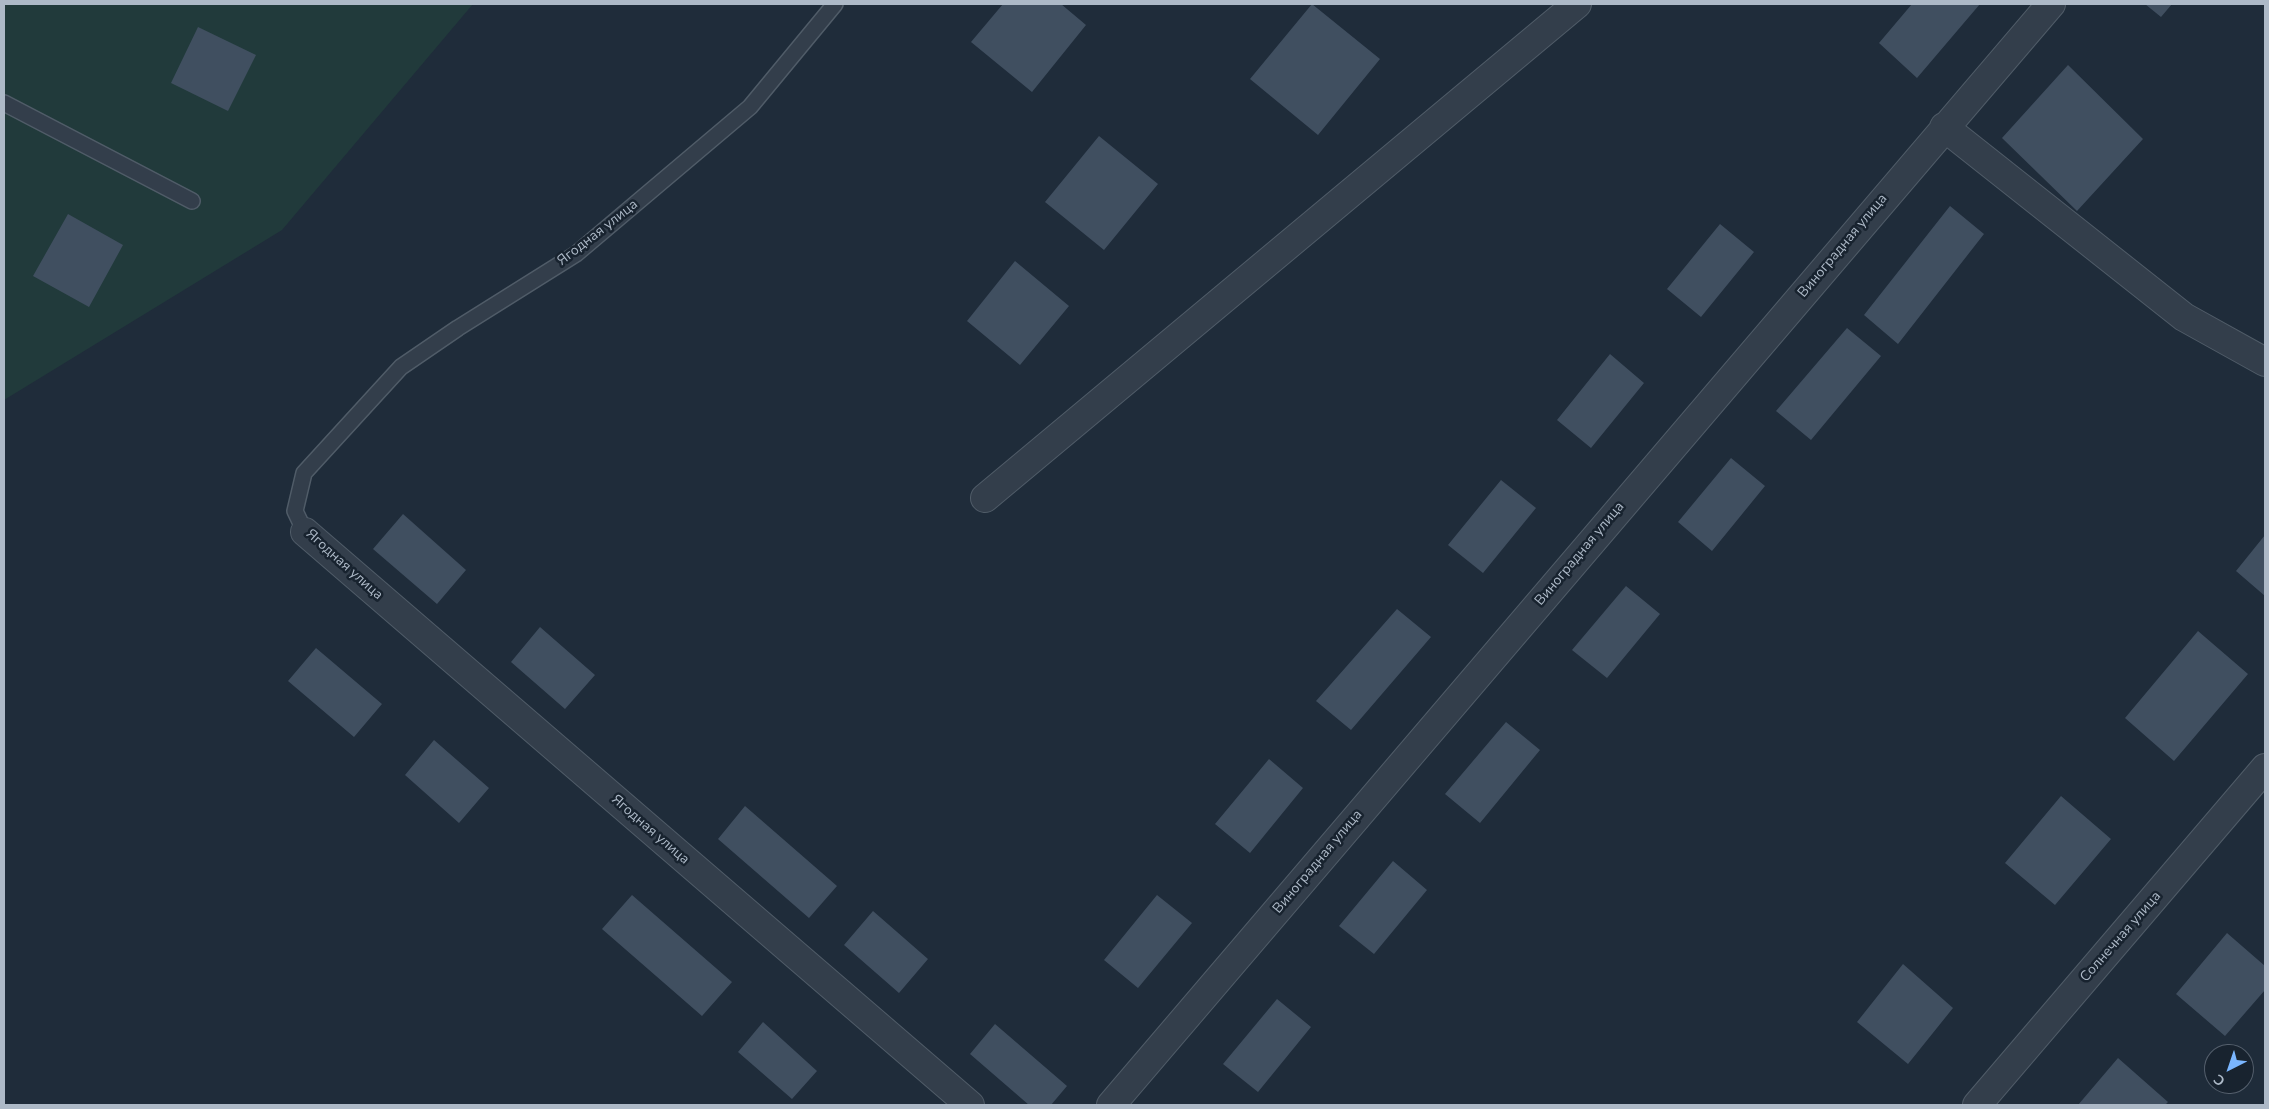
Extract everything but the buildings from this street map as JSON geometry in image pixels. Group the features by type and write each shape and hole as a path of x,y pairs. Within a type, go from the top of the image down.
{"street":[{"path":"985,498 1577,4"},
{"name":"Виноградная улица","path":"1111,1105 1944,127 2051,4"},
{"path":"1944,127 2184,317 2265,362"},
{"name":"Ягодная улица","path":"305,532 970,1105"},
{"name":"Солнечная улица","path":"1977,1105 2265,768"}],"lane":[{"name":"Ягодная улица","path":"305,532 296,510 304,473 401,367 584,247 750,107 835,4"},
{"path":"4,103 192,201"}],"green space":[{"path":"4,4 473,4 282,230 4,400"}]}
